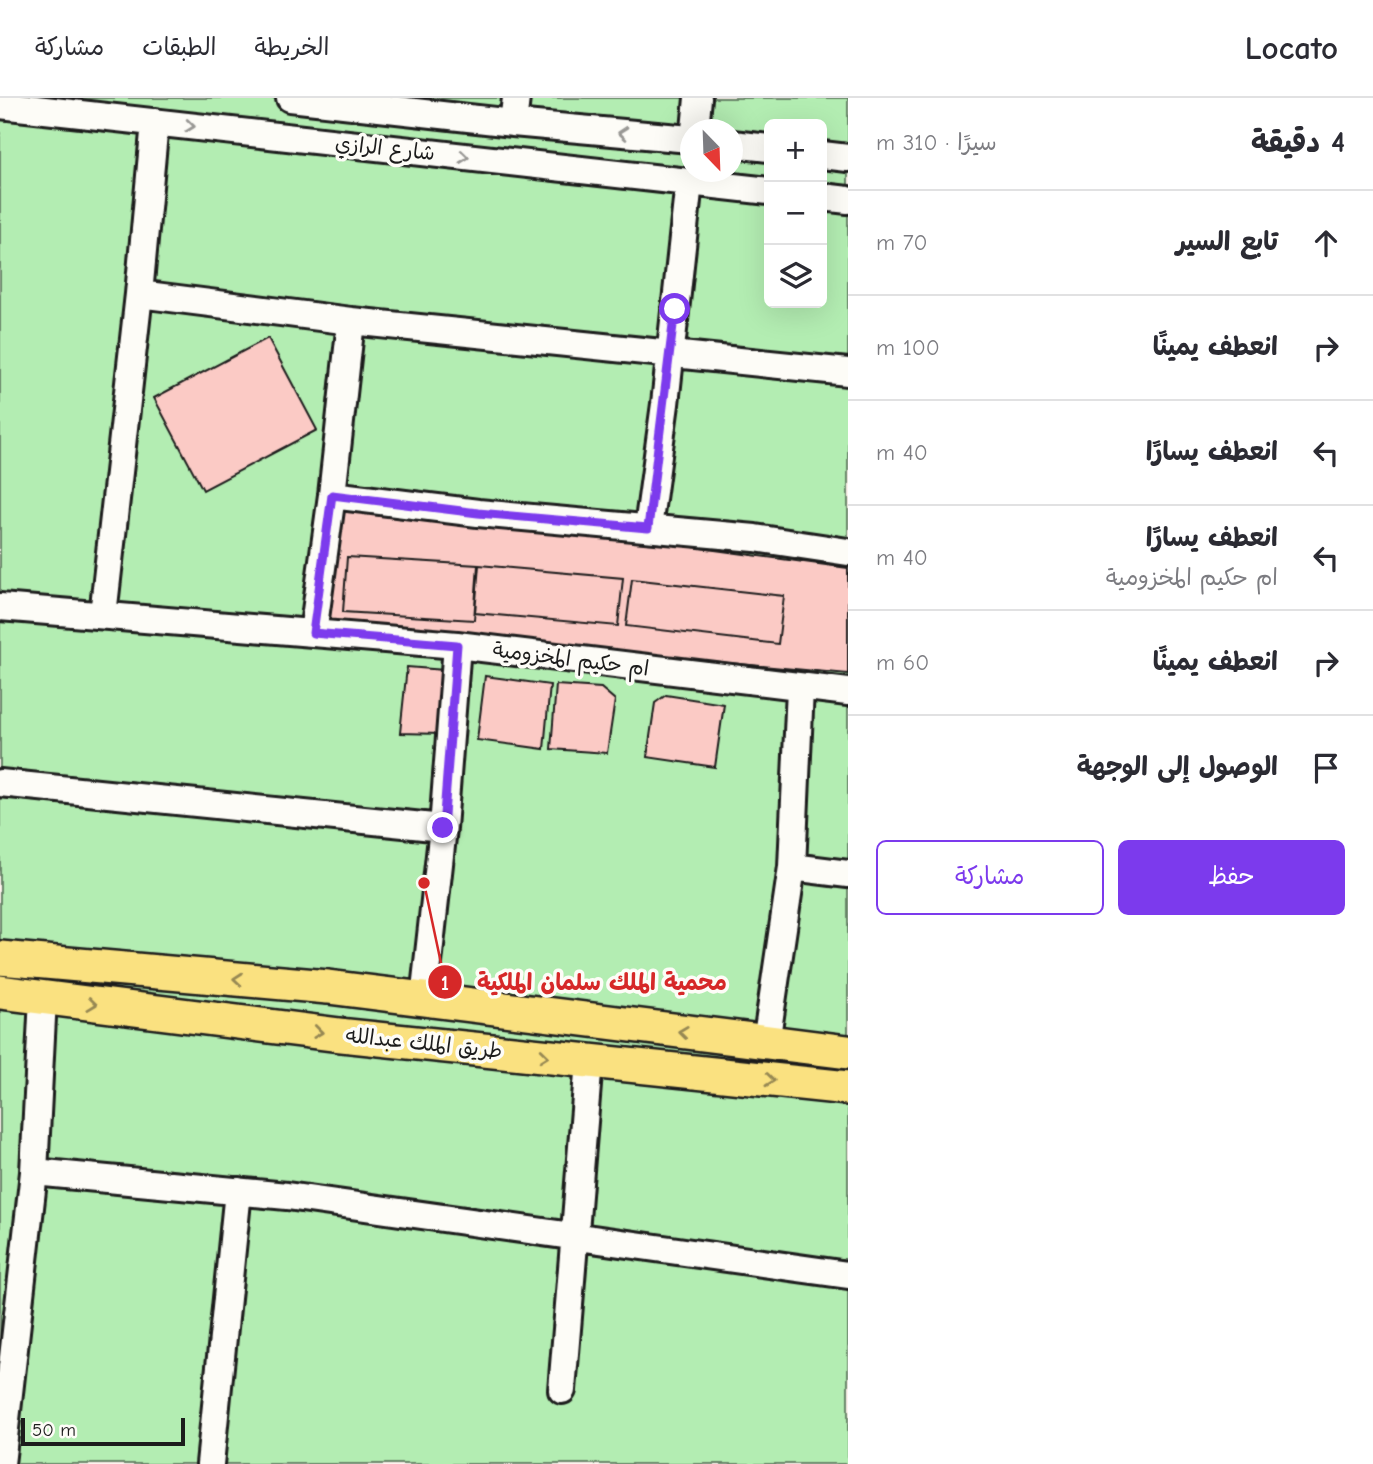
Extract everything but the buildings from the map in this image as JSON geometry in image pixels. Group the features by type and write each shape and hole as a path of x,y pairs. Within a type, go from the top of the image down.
{"main road":[{"name":"طريق الملك عبدالله","path":"0,958 328,987 848,1052"},
{"name":"طريق الملك عبدالله","path":"0,992 340,1035 848,1088"}],"street":[{"name":"شارع الرازي","path":"289,98 514,110 680,137"},
{"path":"696,119 698,98"},
{"name":"شارع الرازي","path":"0,104 680,181"},
{"path":"103,615 139,294 155,122"},
{"path":"743,145 764,147"},
{"path":"827,156 848,158"},
{"name":"شارع الرازي","path":"689,182 764,190"},
{"path":"648,528 689,182"},
{"path":"827,198 848,200"},
{"path":"139,294 351,321 848,372"},
{"path":"313,633 332,495 351,321"},
{"path":"332,495 478,513 755,538 848,552"},
{"name":"ام حكيم المخزومية","path":"0,607 457,645 848,692"},
{"path":"424,999 443,828 457,645"},
{"path":"766,1042 792,867 800,688"},
{"path":"0,783 443,828"},
{"path":"792,867 848,874"},
{"path":"1,1464 34,1172 43,998"},
{"path":"562,1390 589,1061"},
{"path":"34,1172 287,1195 848,1275"},
{"path":"210,1464 238,1191"}],"green space":[{"path":"0,98 848,98 848,1464 0,1464"}],"place":[{"name":"محمية الملك سلمان الملكية","path":"424,883"}],"route":[{"path":"443,828 457,645 313,633 332,495 478,513 648,528 675,309"}]}
